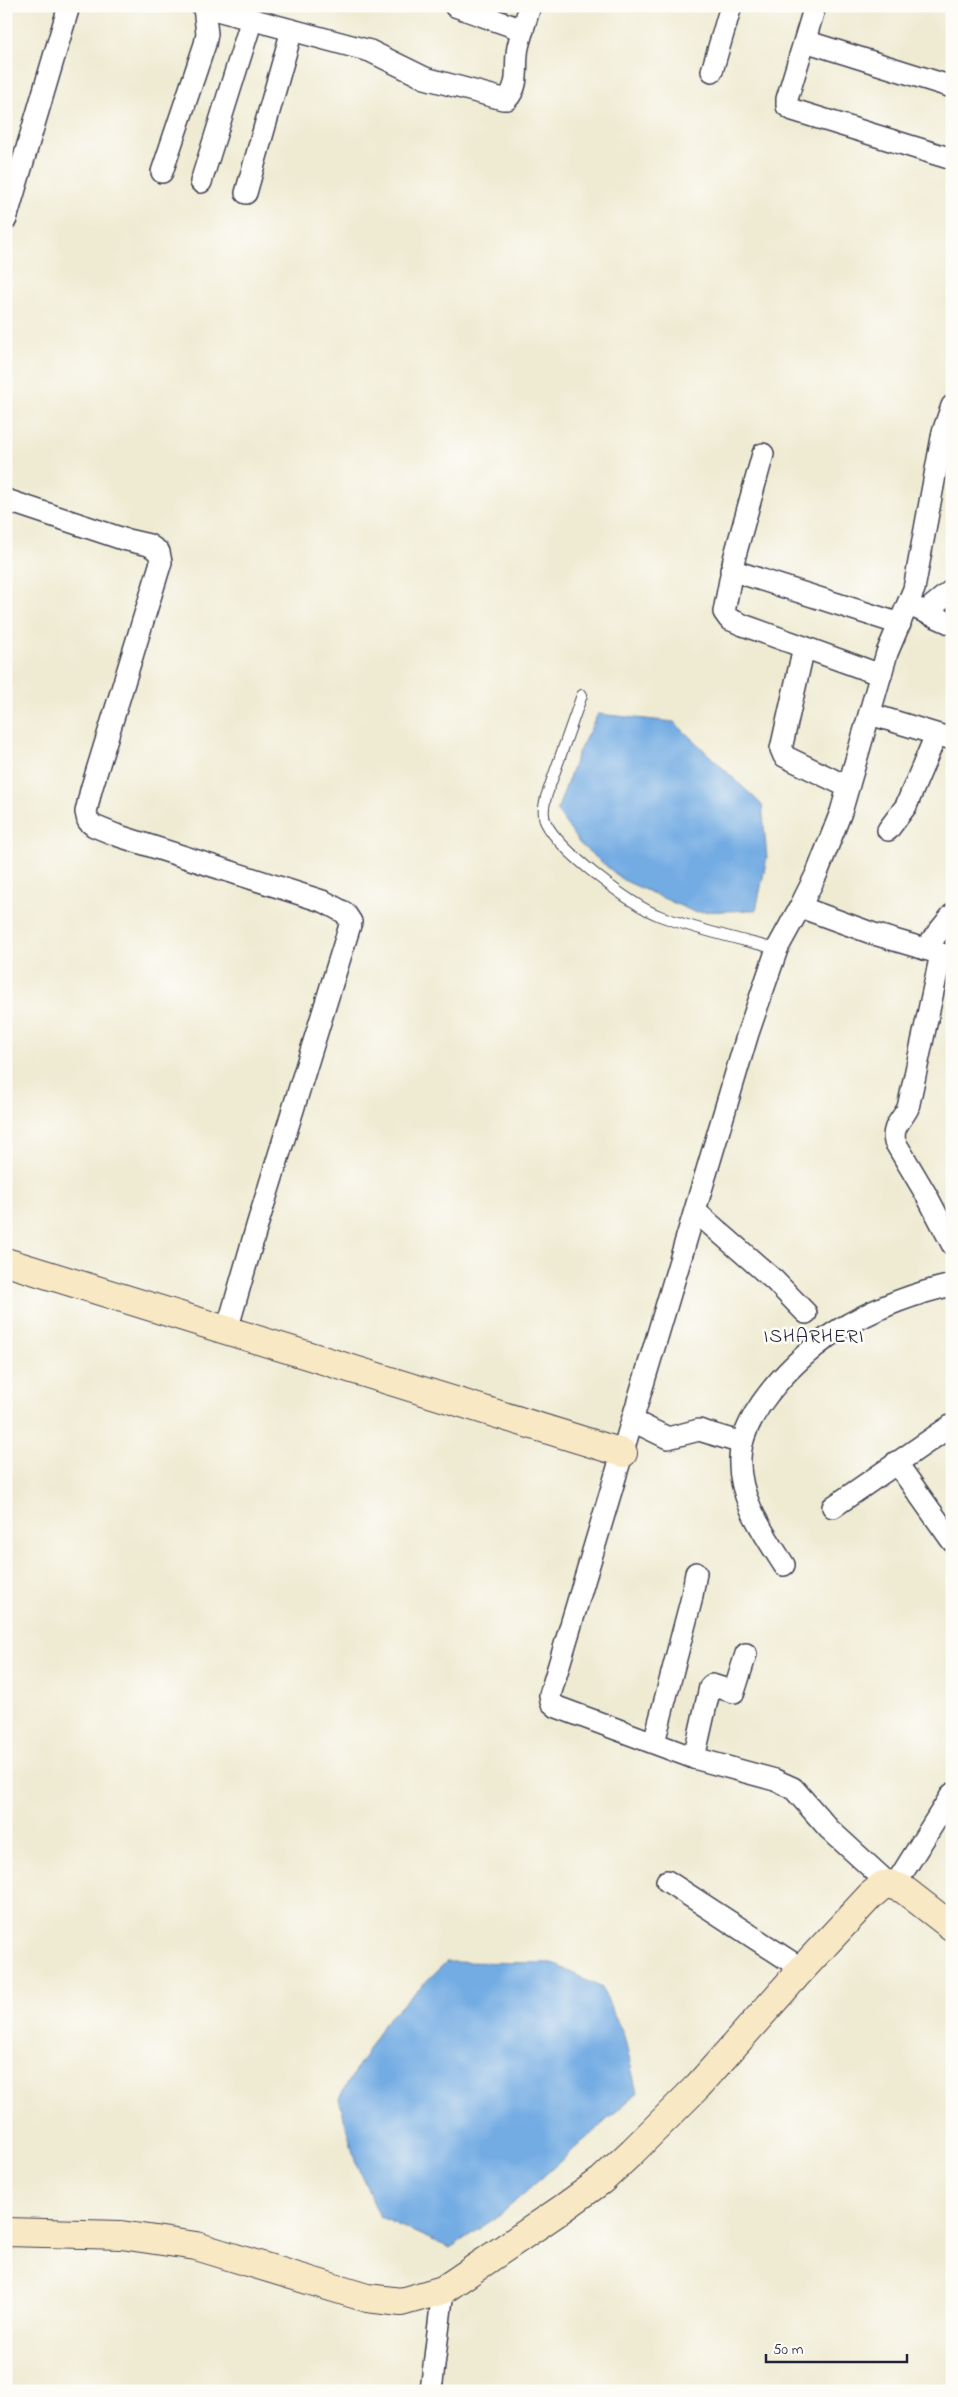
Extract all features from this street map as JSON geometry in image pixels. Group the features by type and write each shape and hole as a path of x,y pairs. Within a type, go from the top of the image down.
{"street":[{"path":"6,219 69,6"},
{"path":"162,172 205,44 207,34 203,6 378,54 425,78 507,99 516,80 518,48 530,6"},
{"path":"454,6 523,30"},
{"path":"712,71 731,6"},
{"path":"815,6 787,98 787,106 793,110 838,125 952,159"},
{"path":"201,182 252,19"},
{"path":"246,193 292,30"},
{"path":"805,41 952,87"},
{"path":"892,1885 828,1829 793,1788 776,1780 694,1758 557,1706 551,1702 550,1695 748,1033 777,949 800,907 827,849 848,787 887,653 911,614 943,432 952,406"},
{"path":"763,454 731,570 724,612 729,619 881,675"},
{"path":"6,500 123,539 149,545 159,552 161,562 148,612 91,790 86,812 88,821 94,826 116,835 326,902 345,913 350,922 227,1330"},
{"path":"731,570 952,624"},
{"path":"911,614 952,590"},
{"path":"804,647 781,749 784,756 848,787"},
{"path":"870,714 944,737 906,806 888,830"},
{"path":"800,907 939,954"},
{"path":"952,915 939,954 908,1108 894,1129 893,1135 894,1142 927,1196 952,1244"},
{"path":"695,1211 774,1280 806,1313"},
{"path":"6,1262 623,1452"},
{"path":"784,1565 754,1517 743,1487 740,1459 742,1443 747,1426 758,1406 782,1377 848,1324 923,1292 952,1285"},
{"path":"633,1421 668,1438 699,1430 742,1443"},
{"path":"833,1507 952,1425"},
{"path":"896,1462 952,1541"},
{"path":"654,1742 691,1601 696,1573"},
{"path":"694,1758 710,1687 716,1685 734,1692 746,1654"},
{"path":"892,1885 952,1794"},
{"path":"667,1881 802,1969"},
{"path":"6,2232 121,2235 196,2246 367,2298 401,2302 443,2290 507,2248 602,2180 691,2093 802,1969 870,1896 883,1885 892,1885 903,1889 952,1927"},
{"path":"431,2391 443,2290"}],"lane":[{"path":"582,694 546,797 543,812 546,823 571,853 612,888 658,916 777,949"}],"water":[{"path":"598,714 674,722 762,805 767,858 756,910 694,912 623,880 580,844 557,811 578,753"},
{"path":"446,1962 552,1963 602,1988 624,2036 637,2093 500,2215 450,2248 380,2217 355,2161 339,2098 384,2023"}],"district":[{"name":"ISHARHERI","path":"814,1335"}]}
